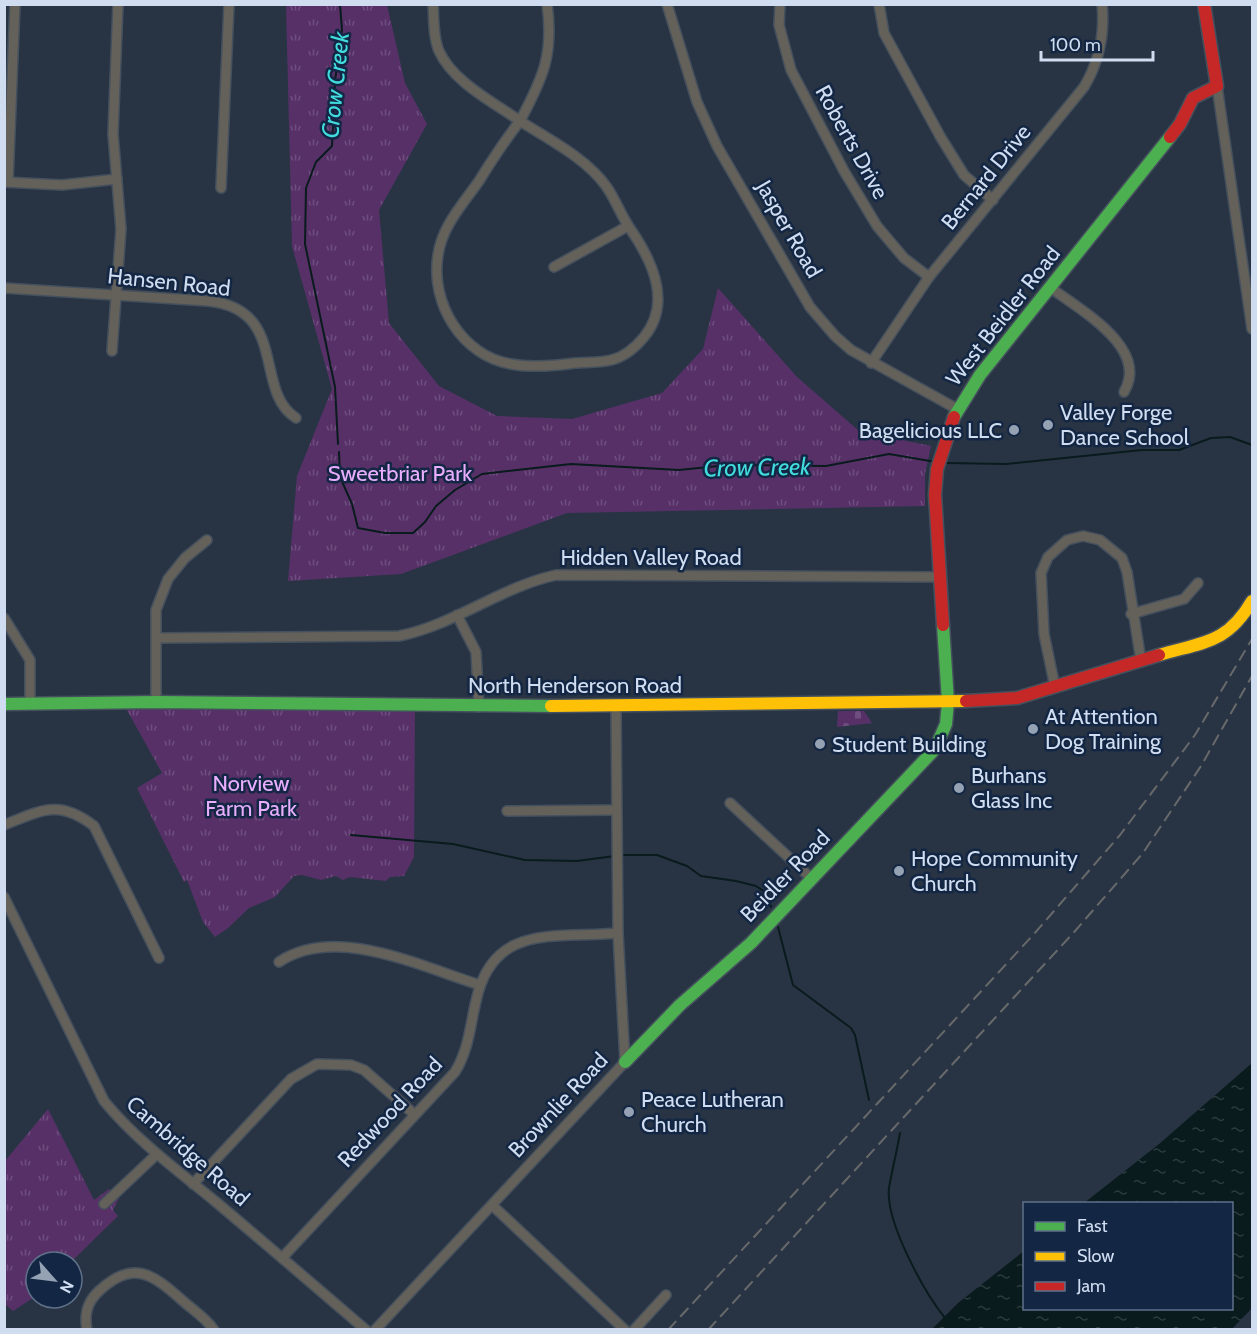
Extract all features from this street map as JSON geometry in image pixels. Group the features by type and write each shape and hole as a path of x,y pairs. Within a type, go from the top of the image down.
{"street":[{"path":"15,4 6,182 62,185 117,179"},
{"path":"112,351 121,209 113,134 118,4"},
{"path":"221,188 229,4"},
{"path":"434,4 439,51 448,64 470,86 520,121 592,172 606,185 647,257 659,292 658,313 650,329 623,356 610,361 537,366 494,359 474,347 454,325 442,306 436,274 437,256 443,235 462,202 520,121 546,67 549,41 547,4"},
{"path":"667,6 678,4"},
{"name":"Roberts Drive","path":"780,4 779,25 791,70 844,171 877,226 904,258 929,277"},
{"path":"879,4 884,33 940,136 964,175 993,200"},
{"name":"Bernard Drive","path":"871,363 929,277 1088,80 1098,60 1102,35 1102,4"},
{"path":"1204,4 1252,329"},
{"name":"Jasper Road","path":"667,6 697,102 717,146 810,307 835,336 871,363 957,409"},
{"name":"West Beidler Road","path":"948,702 935,495 938,463 957,409 991,362 1180,124 1193,98 1217,86"},
{"path":"554,267 628,226"},
{"name":"Hansen Road","path":"4,288 216,302 239,310 251,320 260,334 283,407 296,418"},
{"path":"1051,288 1106,329 1120,345 1126,355 1129,384 1124,393"},
{"path":"1055,687 1044,634 1041,573 1054,550 1067,540 1083,536 1100,540 1118,551 1127,572 1131,614 1141,661"},
{"path":"156,702 156,610 168,579 185,558 207,540"},
{"name":"Hidden Valley Road","path":"157,638 391,637 413,633 534,580 556,576 940,577"},
{"path":"1131,614 1184,599 1198,583"},
{"name":"North Henderson Road","path":"4,704 156,702 479,707 948,702 1017,698 1224,635 1239,622 1252,601"},
{"path":"457,615 476,652 479,707"},
{"path":"4,618 30,660 30,704"},
{"name":"Beidler Road","path":"625,1062 680,1005 732,962 935,749 946,724 948,702"},
{"name":"Brownlie Road","path":"375,1329 625,1062 618,933 616,706"},
{"path":"730,803 812,879"},
{"path":"4,825 43,809 60,808 77,813 94,826 159,958"},
{"path":"507,811 616,810"},
{"name":"Cambridge Road","path":"4,897 104,1101 123,1124 366,1329"},
{"name":"Redwood Road","path":"282,1258 455,1071 465,1056 480,985 495,959 513,945 529,938 618,933"},
{"path":"279,962 295,952 341,948 384,952 480,985"},
{"path":"193,1184 291,1079 316,1064 351,1065 364,1070 414,1114"},
{"path":"104,1204 158,1154"},
{"path":"492,1205 625,1329"},
{"path":"87,1329 86,1311 95,1295 111,1280 130,1272 158,1279 214,1329"},
{"path":"634,1329 666,1295"}],"green space":[{"name":"Sweetbriar Park","path":"286,5 387,5 405,83 427,124 379,210 389,323 439,386 497,416 572,419 662,393 703,349 718,288 797,377 859,431 931,446 925,474 925,506 567,513 401,574 288,581 297,476 332,389 292,246"},
{"name":"Norview Farm Park","path":"123,703 415,706 414,857 404,876 390,877 386,881 350,877 343,880 336,876 321,880 302,875 294,876 275,897 249,908 215,937 203,922 187,880 184,882 137,788 162,773"},
{"path":"838,711 864,711 872,723 837,727"},
{"path":"48,1109 94,1200 109,1189 119,1198 113,1210 118,1216 83,1250 24,1250 24,1304 13,1311 5,1304 5,1161"}],"water":[{"path":"1252,1063 1252,1308 1232,1329 932,1329 958,1303 1023,1252 1023,1310 1233,1310 1233,1202 1085,1202 1159,1144"}],"waterway":[{"name":"Crow Creek","path":"338,444 335,387 305,244 306,188 316,162 332,146 335,81 342,30 340,4"},
{"name":"Crow Creek","path":"945,463 1006,464 1142,450 1179,450 1211,438 1230,437 1252,445"},
{"name":"Crow Creek","path":"339,452 340,477 352,504 358,528 385,533 413,533 425,522 436,506 455,490 482,474 571,464 679,470 728,465 826,466 889,454 936,462"},
{"path":"351,835 453,844 525,860 577,861 615,856"},
{"path":"621,855 657,855 687,866 701,876 756,886 768,894 771,907"},
{"path":"778,927 793,985 851,1028 855,1035 869,1100"},
{"path":"900,1133 889,1188 893,1219 917,1274 945,1318"}],"railway":[{"path":"668,1330 1034,934 1120,835 1195,735 1252,639"},
{"path":"708,1330 1075,931 1143,853 1201,766 1252,676"}],"traffic: fast":[{"path":"954,417 980,375 1170,137"},
{"path":"625,1062 680,1005 751,943 935,749 946,724 948,702 943,625"},
{"path":"4,704 156,702 551,706"}],"traffic: slow":[{"path":"1159,655 1201,644 1223,634 1243,615 1252,601"},
{"path":"551,706 966,701"}],"traffic: jam":[{"path":"1170,137 1180,124 1193,98 1217,86 1204,4"},
{"path":"943,625 935,495 937,469 954,417"},
{"path":"966,701 1017,698 1159,655"}],"place":[{"name":"Valley Forge Dance School","path":"1048,425"},
{"name":"Bagelicious LLC","path":"1014,430"},
{"name":"At Attention Dog Training","path":"1033,729"},
{"name":"Student Building","path":"820,744"},
{"name":"Burhans Glass Inc","path":"959,788"},
{"name":"Hope Community Church","path":"899,871"},
{"name":"Peace Lutheran Church","path":"629,1112"}]}
